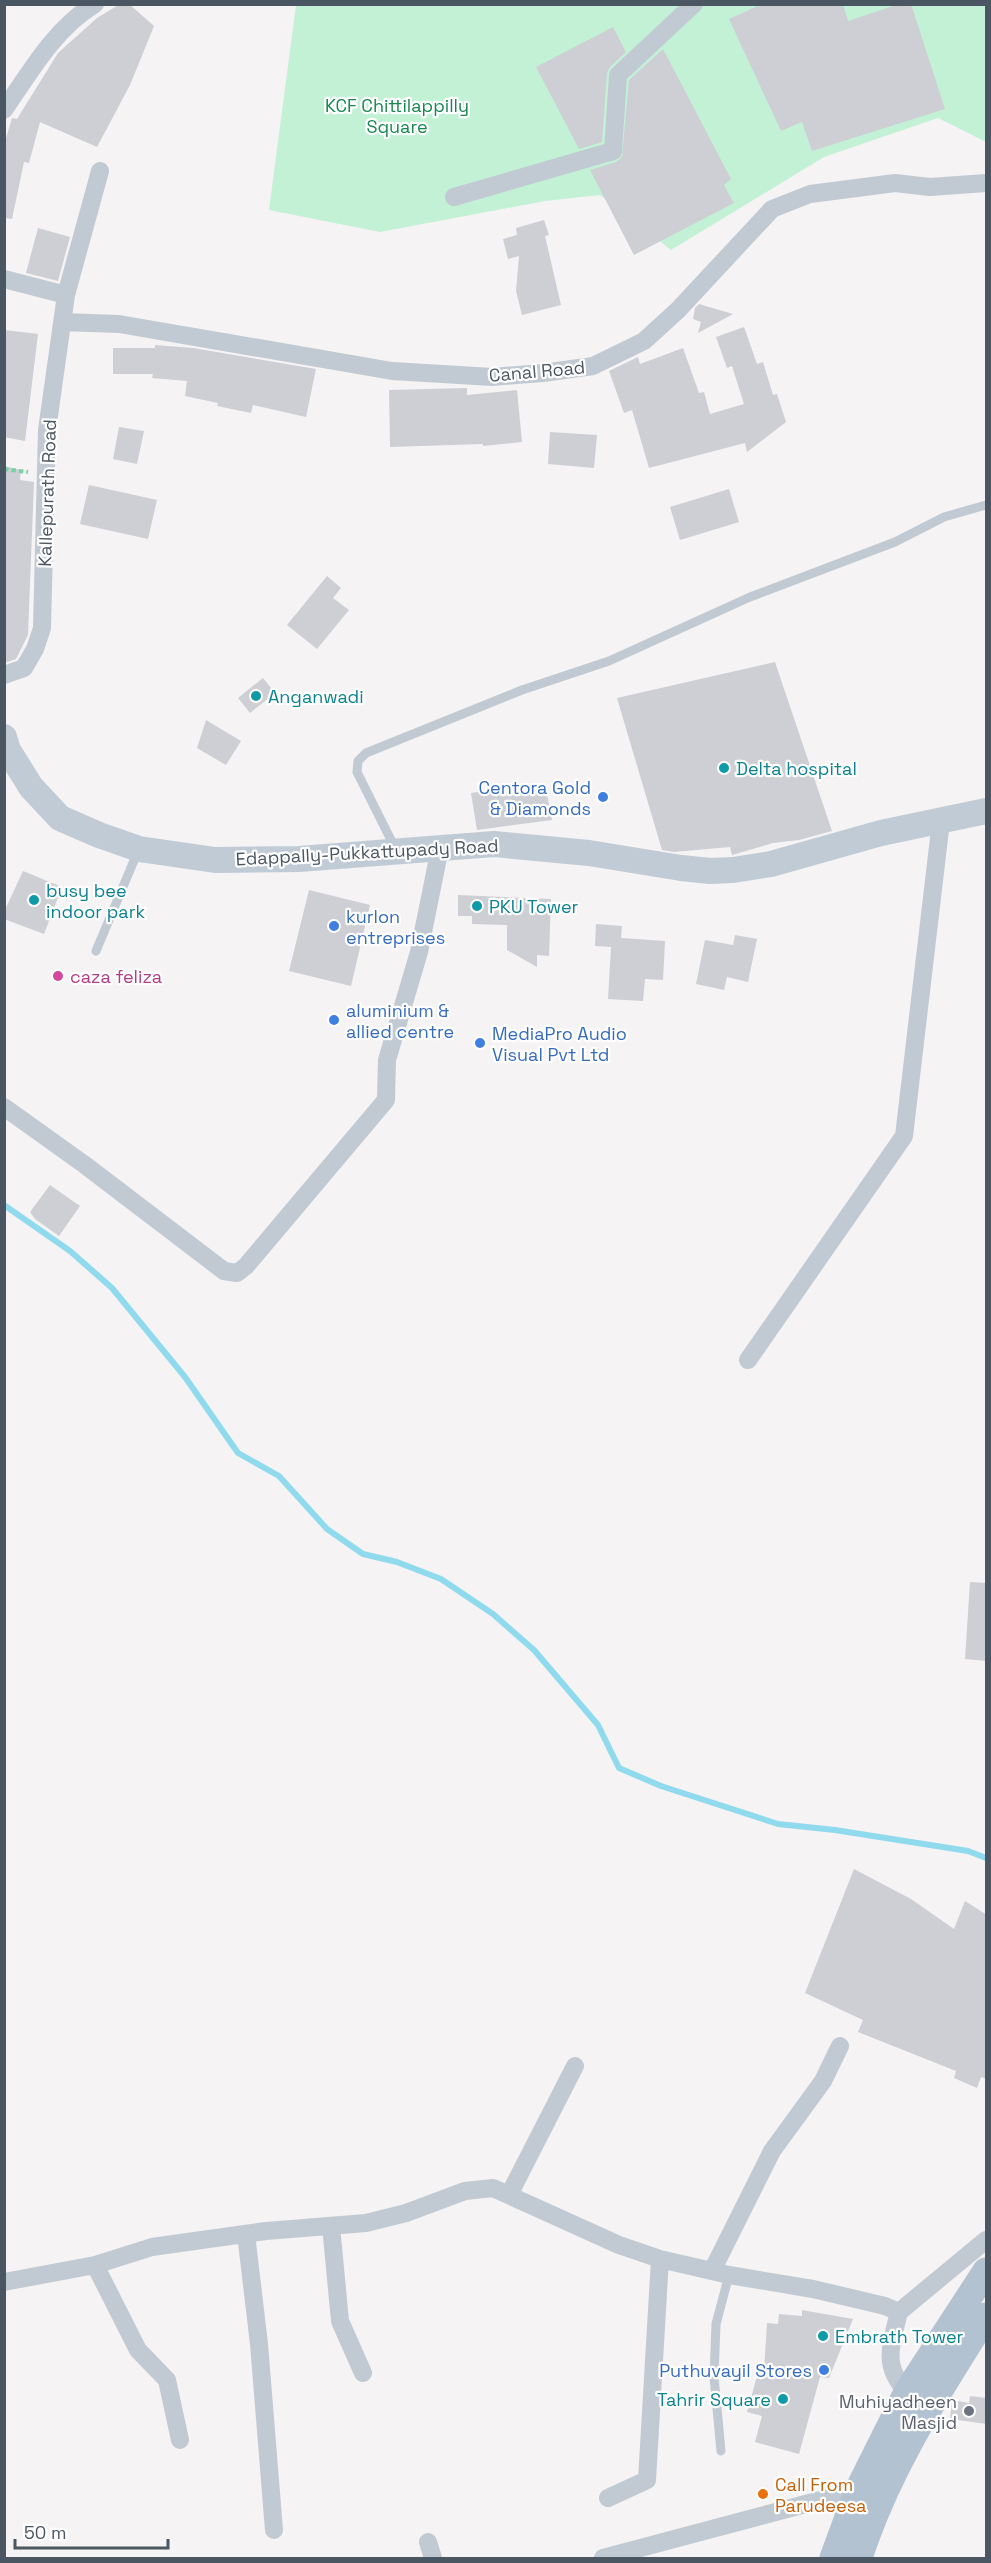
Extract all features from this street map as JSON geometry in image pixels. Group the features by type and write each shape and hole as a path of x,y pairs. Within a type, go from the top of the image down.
{"main road":[{"name":"Edappally-Pukkattupady Road","path":"4,737 8,750 31,787 60,818 139,849 215,860 299,860 494,844 589,853 710,871 733,870 771,864 881,833 987,811"},
{"path":"833,2559 858,2490 907,2392 987,2271"},
{"path":"860,2559 879,2501 926,2411 987,2316"}],"street":[{"path":"4,111 45,50 80,14 95,4"},
{"path":"454,197 613,151 618,75 694,4"},
{"name":"Kallepurath Road","path":"4,675 24,668 35,649 42,628 47,430 66,295 100,171"},
{"name":"Canal Road","path":"62,322 119,324 392,371 492,377 543,374 593,366 644,341 678,310 772,209 810,194 896,183 930,187 987,183"},
{"path":"4,279 66,295"},
{"path":"748,1360 904,1136 941,820"},
{"path":"4,1107 85,1165 224,1271 237,1272 246,1266 386,1100 387,1060 419,952 440,848"},
{"path":"720,2273 772,2151 823,2081 840,2046"},
{"path":"510,2196 574,2066"},
{"path":"4,2282 94,2265 152,2247 246,2234 366,2223 406,2213 465,2191 493,2188 619,2245 660,2259 720,2273 813,2289 885,2306 899,2312"},
{"path":"331,2226 340,2321 363,2373"},
{"path":"246,2234 259,2344 274,2530"},
{"path":"926,2411 907,2392 890,2367 890,2350 899,2312 987,2240"},
{"path":"608,2498 647,2480 660,2259"},
{"path":"94,2265 138,2350 167,2380 180,2440"},
{"path":"603,2559 858,2490"}],"lane":[{"path":"397,852 357,772 358,761 366,753 522,690 609,661 700,622 750,597 895,542 944,517 987,505"},
{"path":"96,951 139,849"},
{"path":"720,2273 714,2378 721,2451"}],"green space":[{"name":"KCF Chittilappilly Square","path":"296,5 986,5 986,142 938,118 824,157 671,250 600,195 545,201 380,232 269,210"}],"building":[{"path":"120,4 129,4 154,26 130,85 97,147 40,122 29,163 24,162 12,219 4,218 4,145 12,118 17,119 58,53 97,18"},
{"path":"762,4 843,4 848,21 899,4 911,4 945,109 812,151 802,122 781,131 729,19"},
{"path":"613,27 626,52 610,67 607,73 602,142 579,149 536,67"},
{"path":"663,49 731,179 724,185 734,203 634,255 590,170 616,162 622,157 629,80"},
{"path":"544,220 549,235 545,236 561,305 522,315 516,291 519,256 508,259 503,239 517,235 516,228"},
{"path":"38,228 70,237 58,281 26,273"},
{"path":"699,304 733,314 698,333 701,322 693,319 695,308"},
{"path":"744,327 757,364 763,362 773,395 777,394 786,422 747,452 745,443 649,468 632,410 624,413 609,371 638,357 640,364 683,348 699,393 704,392 710,414 744,404 732,366 727,368 716,337"},
{"path":"4,330 38,334 25,441 4,437"},
{"path":"155,345 193,348 316,369 306,417 253,405 251,413 217,406 218,403 185,396 187,381 152,378 153,374 113,374 113,348 155,348"},
{"path":"467,388 467,395 517,390 522,442 483,446 483,444 390,447 389,390"},
{"path":"119,427 144,431 137,464 113,459"},
{"path":"550,432 597,435 594,468 548,464"},
{"path":"4,466 21,470 20,480 34,482 28,635 16,659 4,663"},
{"path":"89,485 157,500 148,539 80,524"},
{"path":"729,489 739,522 680,540 670,507"},
{"path":"327,576 341,588 333,598 349,610 317,649 287,625"},
{"name":"Delta hospital","path":"775,662 832,831 799,840 773,843 732,855 730,847 674,852 662,850 617,698"},
{"name":"Anganwadi","path":"263,678 275,693 250,713 238,698"},
{"path":"206,720 241,741 226,765 197,748"},
{"path":"503,788 504,796 546,789 552,820 477,830 471,793"},
{"name":"busy bee indoor park","path":"23,871 62,887 44,934 4,919 4,912"},
{"path":"309,890 370,905 351,986 289,971"},
{"path":"458,895 551,899 549,956 537,955 537,967 507,950 507,925 472,924 472,916 458,916"},
{"path":"596,924 622,926 621,938 665,941 663,980 645,979 643,1001 608,999 611,947 595,946"},
{"path":"735,935 757,939 748,982 727,977 724,990 696,984 705,940 733,945"},
{"path":"50,1185 80,1206 59,1236 35,1219 30,1212"},
{"path":"970,1582 987,1583 987,1661 965,1659"},
{"path":"854,1869 911,1899 954,1929 965,1901 987,1915 987,2079 981,2077 977,2088 954,2078 956,2071 858,2032 863,2020 805,1993"},
{"path":"802,2310 853,2319 829,2378 820,2377 799,2454 755,2442 762,2416 747,2412 759,2369 764,2370 767,2323 778,2324 779,2314 802,2316"},
{"name":"Muhiyadheen Masjid","path":"970,2396 987,2398 987,2424 950,2419 952,2400 969,2403"}],"waterway":[{"path":"4,1205 70,1251 112,1288 185,1377 238,1453 279,1476 327,1529 363,1554 397,1562 441,1579 493,1614 534,1650 598,1725 619,1768 661,1786 778,1824 835,1830 968,1851 986,1858"}],"place":[{"name":"Anganwadi","path":"256,696"},
{"name":"Delta hospital","path":"724,768"},
{"name":"Centora Gold & Diamonds","path":"603,797"},
{"name":"busy bee indoor park","path":"34,900"},
{"name":"PKU Tower","path":"477,906"},
{"name":"kurlon entreprises","path":"334,926"},
{"name":"caza feliza","path":"58,976"},
{"name":"aluminium & allied centre","path":"334,1020"},
{"name":"MediaPro Audio Visual Pvt Ltd","path":"480,1043"},
{"name":"Embrath Tower","path":"823,2336"},
{"name":"Puthuvayil Stores","path":"824,2370"},
{"name":"Tahrir Square","path":"783,2399"},
{"name":"Muhiyadheen Masjid","path":"969,2411"},
{"name":"Call From Parudeesa","path":"763,2494"}]}
